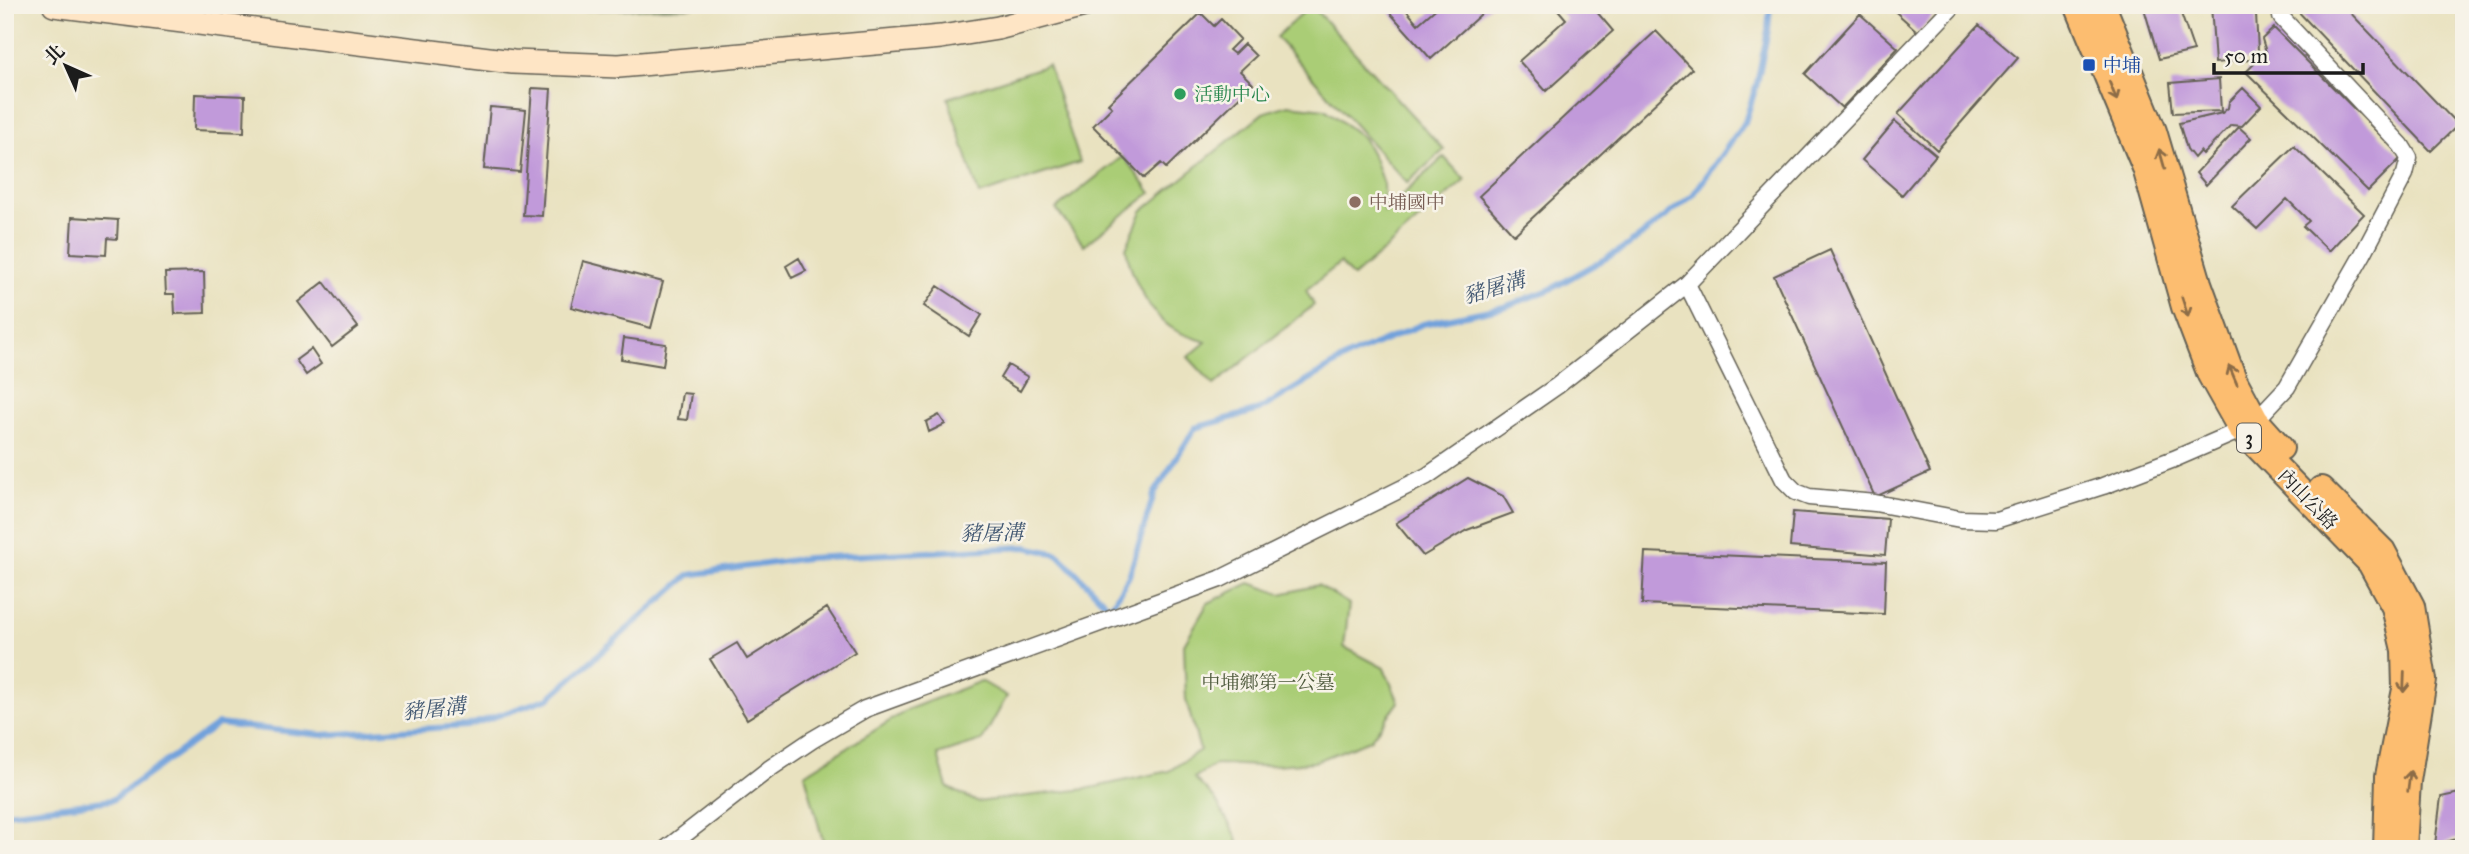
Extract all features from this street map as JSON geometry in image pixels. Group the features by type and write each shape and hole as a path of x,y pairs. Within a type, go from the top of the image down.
{"main road":[{"name":"內山公路","path":"2077,5 2144,168 2184,307 2210,375 2249,425 2371,564 2393,607 2404,650 2405,689 2388,776 2386,849"},
{"name":"內山公路","path":"2104,5 2154,131 2199,283 2249,425 2279,447 2383,551 2412,606 2424,680 2408,781 2404,849"}],"street":[{"path":"54,5 513,62 619,66 941,37 998,28 1084,5"},
{"path":"666,849 769,769 865,709 1220,579 1426,477 1557,386 1687,284 1954,5"},
{"path":"1687,284 1784,480 1796,492 1810,497 1875,503 1960,519 1997,520 2174,460 2249,425 2287,387 2363,254 2405,174 2409,159 2401,145 2281,17"}],"green space":[{"path":"384,5 694,5 494,13"},
{"path":"1311,5 1444,150 1407,183 1276,37"},
{"path":"1048,65 1080,162 979,195 948,98"},
{"path":"1288,105 1325,109 1363,138 1374,158 1383,184 1384,212 1444,157 1465,180 1353,277 1340,263 1306,290 1314,305 1214,385 1188,357 1206,342 1175,330 1157,315 1137,283 1126,248 1142,211 1263,113"},
{"path":"1123,156 1151,193 1084,245 1056,209"},
{"name":"中埔鄉第一公墓","path":"1250,583 1281,594 1318,585 1349,604 1344,647 1384,668 1399,702 1370,740 1314,762 1261,766 1216,764 1194,778 1215,799 1237,837 1239,849 825,849 805,774 909,709 981,681 1007,696 982,741 938,755 947,787 977,802 1086,789 1169,771 1200,750 1186,700 1184,644 1208,603"}],"building":[{"path":"1383,5 1402,5 1418,24 1440,5 1491,5 1431,59"},
{"path":"1554,5 1591,5 1613,31 1546,91 1519,61 1566,19"},
{"path":"1888,5 1942,5 1918,32"},
{"path":"2143,5 2178,5 2194,51 2159,59"},
{"path":"2211,5 2266,5 2264,13 2256,14 2258,51 2250,60 2215,63"},
{"path":"2292,5 2343,5 2458,125 2431,151"},
{"path":"2458,5 2464,5 2464,41 2462,41"},
{"name":"活動中心","path":"1201,13 1214,26 1221,19 1240,39 1229,50 1234,54 1244,44 1256,56 1240,71 1253,84 1166,168 1161,163 1144,178 1093,126 1112,107 1108,104"},
{"path":"1860,14 1898,48 1842,108 1805,74"},
{"path":"1979,25 2018,58 1937,150 1898,114"},
{"path":"2274,28 2402,157 2368,191 2246,72 2266,52 2262,39"},
{"path":"1656,31 1692,69 1514,235 1479,196"},
{"path":"2219,79 2221,111 2173,113 2170,83"},
{"path":"532,88 551,89 542,216 523,215"},
{"path":"2243,88 2261,106 2242,126 2231,125 2203,154 2200,151 2194,158 2187,149 2179,123 2222,113"},
{"path":"195,94 245,96 244,132 194,130"},
{"path":"490,107 526,110 520,172 484,169"},
{"path":"1895,121 1936,155 1902,195 1862,160"},
{"path":"2239,127 2251,138 2206,185 2196,173"},
{"path":"2294,146 2364,214 2329,251 2303,226 2309,221 2287,199 2257,229 2232,206"},
{"path":"72,217 118,220 117,239 107,238 106,255 70,253"},
{"path":"1830,250 1930,472 1875,497 1774,276"},
{"path":"799,258 806,271 792,278 786,266"},
{"path":"583,261 663,282 651,328 571,307"},
{"path":"204,272 205,313 175,314 174,294 166,294 165,273"},
{"path":"324,282 358,327 332,347 298,302"},
{"path":"938,286 982,315 969,336 924,306"},
{"path":"624,338 666,344 663,366 621,359"},
{"path":"311,349 321,364 306,375 296,360"},
{"path":"1008,365 1028,377 1020,391 1000,378"},
{"path":"682,393 691,394 687,420 678,419"},
{"path":"939,415 945,424 929,432 926,422"},
{"path":"1468,478 1503,496 1513,513 1467,530 1423,556 1396,523"},
{"path":"1793,512 1888,519 1885,555 1790,547"},
{"path":"1645,552 1886,562 1884,614 1642,604"},
{"path":"827,608 855,652 747,719 710,659 737,643 747,659"},
{"path":"2464,792 2464,837 2435,845 2441,797"}],"waterway":[{"name":"豬屠溝","path":"5,813 112,800 218,724 321,735 467,726 549,698 689,575 807,558 1026,547 1058,554 1110,608 1129,576 1154,494 1195,428 1259,410 1347,357 1423,324 1504,307 1549,290 1628,246 1693,195 1745,122 1757,83 1768,30 1770,5"}],"place":[{"name":"中埔","path":"2089,65"},
{"name":"活動中心","path":"1180,94"},
{"name":"中埔國中","path":"1355,202"}]}
